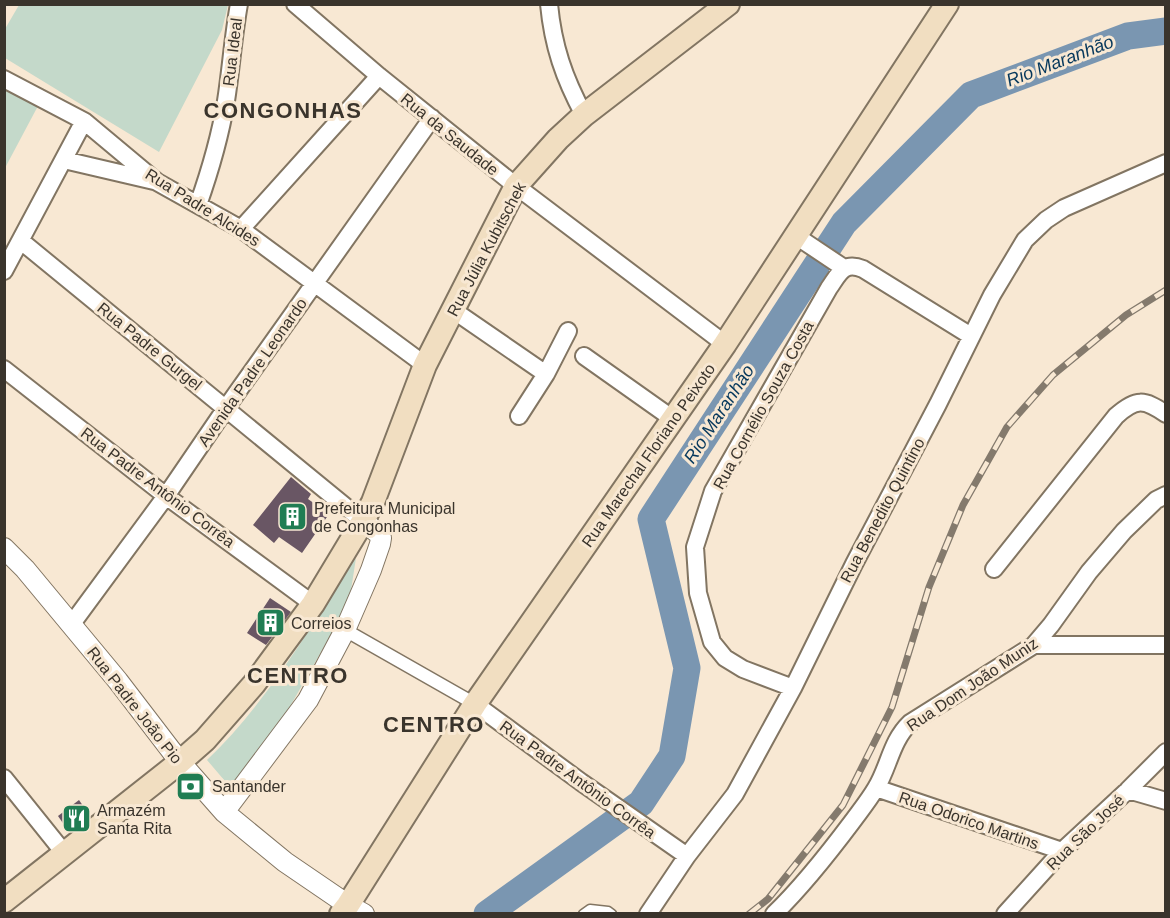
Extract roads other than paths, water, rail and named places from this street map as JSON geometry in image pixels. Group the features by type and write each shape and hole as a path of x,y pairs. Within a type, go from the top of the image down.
{"main road":[{"name":"Rua Júlia Kubitschek","path":"4,902 180,762 205,740 254,684 313,604 368,511 425,365 516,186 558,139 584,115 728,4"},
{"name":"Rua Marechal Floriano Peixoto","path":"351,911 475,704 725,344 802,240 948,5"}],"street":[{"name":"Rua Ideal","path":"198,205 219,139 239,4"},
{"name":"Rua da Saudade","path":"295,4 379,76 516,186 725,344"},
{"path":"549,4 552,32 559,60 571,91 584,115"},
{"path":"241,229 379,76"},
{"name":"Rua Padre Alcides","path":"4,79 84,121 157,182 241,229 425,365"},
{"name":"Avenida Padre Leonardo","path":"71,626 166,496 432,118"},
{"path":"4,271 84,121"},
{"path":"64,160 157,182"},
{"name":"Rua Benedito Quintino","path":"648,914 687,856 735,794 792,688 992,295 1025,240 1046,220 1064,208 1166,162"},
{"path":"802,240 844,268 849,266 862,269 971,336"},
{"name":"Rua Padre Gurgel","path":"21,241 226,408 368,511"},
{"name":"Rua Cornélio Souza Costa","path":"792,688 743,669 724,658 712,642 698,593 695,547 714,491 829,288 844,268"},
{"path":"453,310 546,374"},
{"path":"519,416 546,374 568,332"},
{"path":"584,356 673,419"},
{"name":"Rua Padre Antônio Corrêa","path":"4,369 166,496 313,604"},
{"path":"994,569 1116,416 1127,406 1141,402 1150,404 1166,414"},
{"name":"Rua Dom João Muniz","path":"774,914 833,847 876,788 896,741 904,729 1034,645 1094,566 1124,531 1156,500 1166,495"},
{"path":"224,812 308,700 345,630 380,544 381,538 368,511"},
{"name":"Rua Padre João Pio","path":"4,548 25,569 118,681 180,762 224,812 285,862 351,911"},
{"name":"Rua Padre Antônio Corrêa","path":"345,630 475,704 687,856"},
{"path":"1034,645 1166,645"},
{"name":"Rua São José","path":"1005,914 1062,851 1166,752"},
{"path":"4,778 65,854"},
{"name":"Rua Odorico Martins","path":"876,788 1062,851"},
{"path":"1128,790 1166,801"}],"lane":[{"path":"582,914 590,909 608,911 612,914"}],"waterway":[{"name":"Rio Maranhão","path":"487,914 641,803 672,756 687,668 651,519 844,223 971,95 1128,36 1166,31"}],"railway":[{"path":"749,914 768,899 843,805 892,707 929,587 963,505 1007,427 1053,375 1126,315 1166,290"}],"place":[{"name":"Prefeitura Municipal de Congonhas","path":"293,517"},
{"name":"Correios","path":"270,623"},
{"name":"Santander","path":"191,786"},
{"name":"Armazém Santa Rita","path":"76,819"}],"district":[{"name":"CONGONHAS","path":"283,110"},
{"name":"CENTRO","path":"298,675"},
{"name":"CENTRO","path":"434,724"}]}
